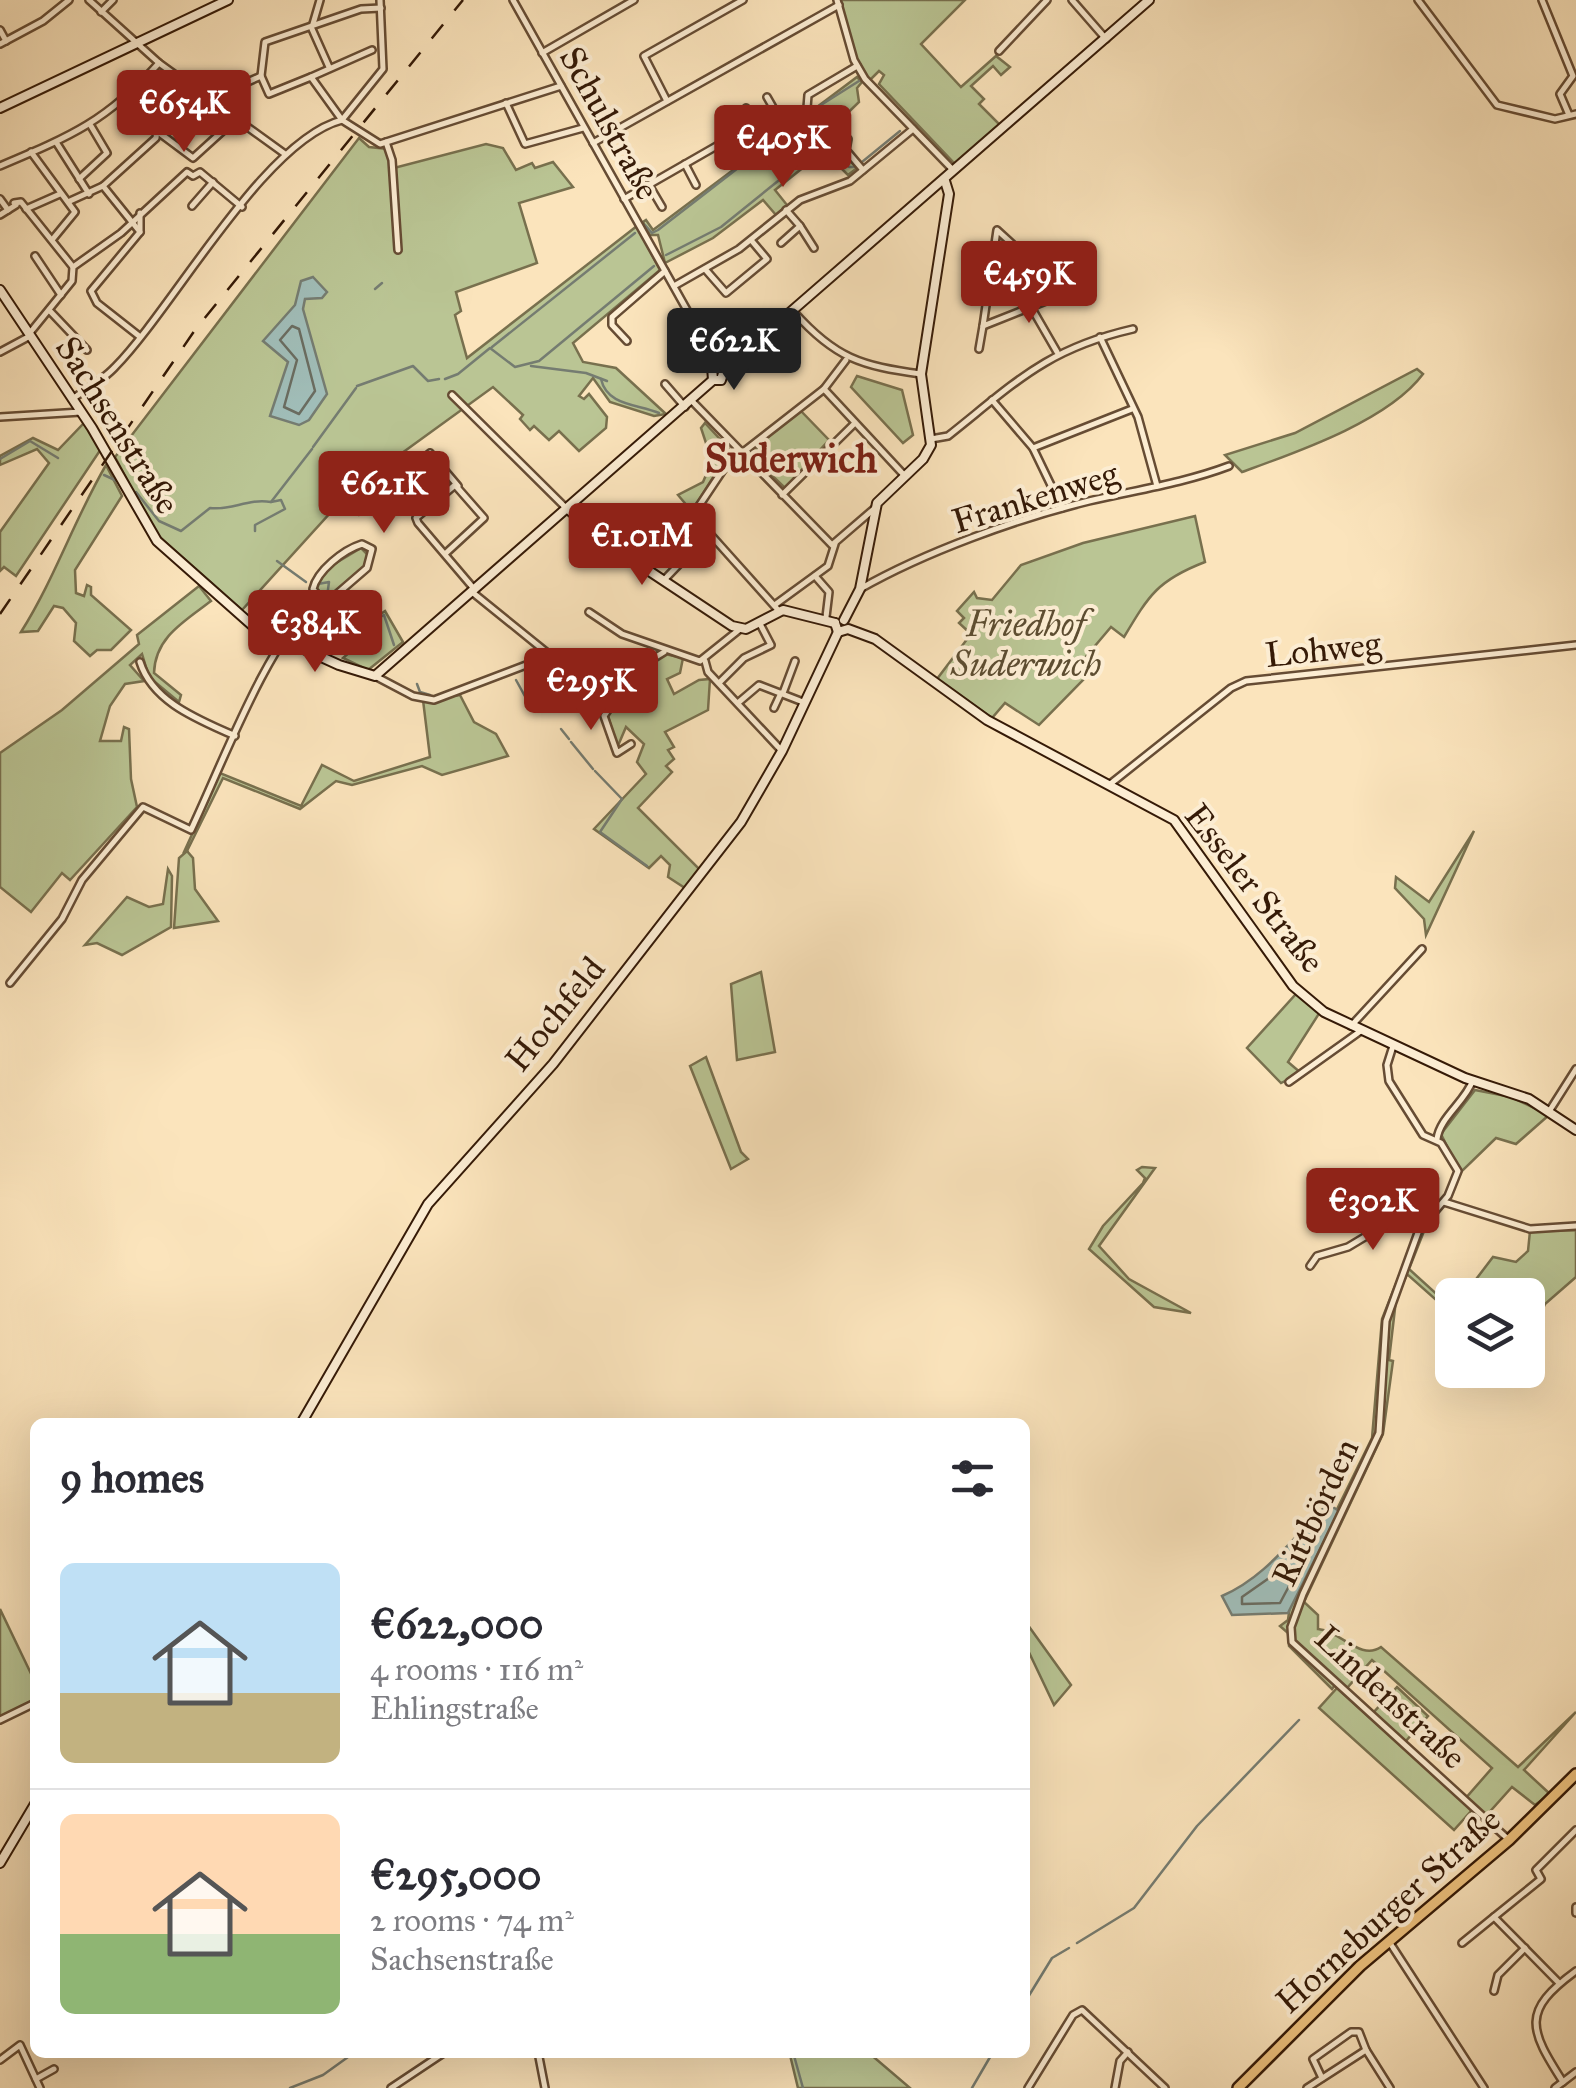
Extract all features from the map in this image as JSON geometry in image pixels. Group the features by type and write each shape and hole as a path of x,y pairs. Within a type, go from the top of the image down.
{"main road":[{"name":"Horneburger Straße","path":"1238,2088 1388,1940 1508,1840 1576,1774"}],"street":[{"path":"0,30 3,42 69,0"},
{"path":"89,0 160,63 285,154"},
{"path":"101,12 113,0"},
{"path":"0,108 228,0"},
{"path":"320,0 312,27 329,68"},
{"name":"Schulstraße","path":"513,0 674,286 714,366"},
{"path":"542,52 634,0"},
{"path":"667,102 644,56 743,0"},
{"path":"999,51 1047,0"},
{"path":"1072,0 1107,40"},
{"path":"375,676 712,380 721,380 724,370 1150,0"},
{"path":"1418,0 1498,106 1554,118 1572,114 1560,94 1573,76 1542,0"},
{"path":"592,143 838,2 856,66 955,172"},
{"path":"72,398 105,377 285,154 342,120 381,74 381,4 265,42 261,76 269,94 372,50"},
{"path":"0,166 91,126 124,102 160,63"},
{"path":"722,115 744,154 807,108 808,95 856,66"},
{"path":"217,104 226,92 261,76"},
{"path":"311,76 342,120 373,144 560,86"},
{"path":"767,97 783,126"},
{"path":"124,102 242,207"},
{"path":"506,103 525,144 584,128"},
{"path":"746,108 764,140"},
{"path":"73,267 132,222 187,172 237,118"},
{"path":"79,179 91,171 95,160 107,153 91,126"},
{"path":"674,286 751,240 811,194 850,181 913,128"},
{"path":"70,201 103,186 156,138 157,130"},
{"path":"624,199 734,136"},
{"path":"848,139 846,150 863,170"},
{"path":"54,142 90,195"},
{"path":"386,142 392,160 398,250"},
{"path":"31,152 60,194 70,201 75,215 52,240"},
{"path":"10,168 15,159"},
{"path":"685,164 696,185"},
{"path":"187,172 193,176 200,172"},
{"path":"705,661 740,629 759,621 828,566 832,544 866,511 875,508 883,493 926,455 932,438 921,374 950,194 945,181"},
{"path":"192,206 213,182"},
{"path":"649,185 662,208"},
{"path":"103,186 140,232"},
{"path":"26,209 60,194"},
{"path":"2,201 8,210"},
{"path":"0,215 21,202 73,267 72,281 30,335 0,352"},
{"path":"786,210 814,248"},
{"path":"140,213 140,232 91,291 98,303 140,336"},
{"path":"781,242 800,226"},
{"path":"979,349 997,230 1078,302"},
{"path":"705,268 726,293 767,259 751,240"},
{"path":"35,256 61,294"},
{"path":"627,342 612,325 612,317 665,271"},
{"name":"Sachsenstraße","path":"0,290 81,412 157,541 242,618 284,642 375,676 413,696 441,699 548,656"},
{"path":"983,326 1066,293"},
{"path":"1030,307 1058,353"},
{"path":"48,310 87,350"},
{"path":"794,312 818,339 847,359 921,374"},
{"path":"932,438 948,436 1058,353 1133,329"},
{"path":"1100,337 1134,408 1156,486"},
{"path":"838,624 777,608 693,515 739,452 824,388 847,359"},
{"path":"712,380 709,374 714,366 724,370"},
{"path":"665,384 832,544"},
{"path":"824,388 904,475"},
{"path":"452,395 607,543 740,629"},
{"path":"992,400 1033,448 1062,508"},
{"path":"1033,448 1134,408"},
{"path":"0,417 81,412"},
{"path":"782,495 856,422"},
{"path":"355,507 359,511 430,453 484,518 445,554"},
{"name":"Frankenweg","path":"860,589 929,557 1062,508 1229,466"},
{"path":"458,486 449,486 417,514 418,524 473,591 548,656 634,670"},
{"name":"Hochfeld","path":"304,1418 428,1204 553,1064 712,860 782,750 838,624 860,589 875,508"},
{"path":"664,580 709,532"},
{"path":"358,545 370,547 372,560 349,586 326,602 318,595 313,585 338,558 358,545"},
{"path":"815,576 829,592 838,624"},
{"path":"10,984 62,920 82,880 143,808 191,830 284,642 302,611 318,595"},
{"path":"588,612 622,634 646,640 664,652 705,661"},
{"path":"719,683 744,658 770,645 759,621"},
{"name":"Esseler Straße","path":"838,624 876,639 986,720 1174,820 1294,986 1324,1012 1393,1046 1550,1110 1576,1130"},
{"name":"Lohweg","path":"1109,785 1231,688 1246,682 1576,645"},
{"path":"630,744 626,750 614,751 604,716 634,670 664,652"},
{"path":"705,661 708,672 782,750"},
{"path":"774,708 795,661"},
{"path":"140,662 144,674 180,710 235,736"},
{"path":"739,702 759,685 803,702"},
{"path":"1351,1026 1422,948"},
{"path":"1289,1082 1362,1030"},
{"path":"1393,1046 1387,1066 1389,1081 1423,1134 1437,1139 1458,1171 1444,1202 1530,1229 1576,1226"},
{"path":"1550,1110 1576,1069"},
{"path":"1437,1139 1438,1129 1466,1099 1473,1080"},
{"name":"Rittbörden","path":"1291,1627 1380,1432 1386,1322 1424,1221 1444,1202"},
{"path":"1310,1266 1317,1256 1348,1247 1398,1217 1424,1221"},
{"name":"Lindenstraße","path":"1291,1627 1292,1642 1508,1840"},
{"path":"0,1720 30,1705"},
{"path":"0,1863 30,1812"},
{"path":"1462,1943 1541,1879 1536,1870 1576,1830"},
{"path":"1494,1917 1558,1983"},
{"path":"1388,1940 1484,2088"},
{"path":"1494,1991 1498,1975 1526,1948"},
{"path":"1564,2082 1541,2048 1534,2024 1543,1998 1576,1971"},
{"path":"1028,2088 1078,2012 1090,2015 1165,2088"},
{"path":"1322,2078 1312,2061 1352,2032 1359,2032 1390,2088"},
{"path":"0,2060 20,2045 40,2088"},
{"path":"1307,2088 1366,2050"},
{"path":"1115,2088 1120,2061 1128,2052"},
{"path":"392,2088 436,2058"},
{"path":"539,2058 545,2088"},
{"path":"36,2079 54,2069"},
{"path":"1555,2088 1576,2072"}],"green space":[{"path":"840,0 965,0 921,44 961,87 996,56 1010,67 1001,75 993,66 971,86 984,99 979,104 1001,126 956,165 879,84 884,75 879,71 869,81 858,64"},
{"path":"857,77 862,82 857,88 859,102 827,133 857,168 848,175 824,151 775,190 787,205 776,215 763,200 713,238 665,263 658,235 650,235 643,222 646,220 653,230"},
{"path":"359,138 369,147 388,149 394,168 486,144 503,148 516,170 532,163 535,168 553,162 573,187 519,203 537,263 456,292 461,311 455,315 467,358 637,226 660,270 573,343 583,362 616,368 666,414 654,416 610,402 593,378 579,396 584,399 589,394 607,417 606,428 579,451 559,431 549,440 534,426 530,430 520,419 523,415 493,387 351,490 242,610 155,533 115,457"},
{"path":"1417,369 1423,374 1407,391 1340,433 1242,472 1225,455 1295,433"},
{"path":"857,376 902,390 913,435 903,443 851,387"},
{"path":"800,410 829,440 785,488 756,460 757,444"},
{"path":"84,423 101,449 16,576 4,567 0,571 0,532 49,463 37,449 0,465 0,456 33,438 58,450"},
{"path":"705,423 730,450 694,508 689,508 678,495 703,482 712,461 701,428"},
{"path":"106,465 122,496 75,570 76,593 84,596 87,585 91,587 91,595 131,630 111,650 97,650 90,656 74,641 76,623 63,608 54,606 38,631 21,632"},
{"name":"Friedhof Suderwich","path":"1195,516 1205,562 1176,575 1156,590 1124,637 1111,627 1078,666 1089,674 1039,725 1005,703 992,718 937,679 971,634 959,623 964,618 957,611 974,592 977,598 992,600 1021,565 1083,543"},
{"path":"361,548 369,556 358,575 326,599 314,586 331,566"},
{"path":"199,586 211,601 173,631 156,660 154,673 181,695 179,702 149,677 142,654 130,665 144,681 125,684 110,706 100,741 121,741 124,727 129,729 131,779 137,807 70,880 62,873 31,912 0,887 0,753 62,710 139,644 137,635"},
{"path":"385,611 403,642 368,670 343,658 372,633 365,625"},
{"path":"665,654 683,658 680,673 667,679 674,694 699,680 710,679 708,710 665,732 674,747 668,750 674,759 666,766 672,772 638,808 699,869 738,820 778,753 752,803 685,888 668,877 670,865 661,856 649,868 594,829 646,774 637,762 644,744 626,727 617,748 607,712 617,697 649,707 642,667"},
{"path":"460,695 474,722 496,734 508,756 442,775 422,766 352,785 336,781 300,809 223,778 187,851 193,858 195,889 218,921 174,928 179,858 186,852 220,773 301,806 322,765 354,781 430,757 423,700"},
{"path":"1474,831 1426,935 1424,919 1395,888 1396,877 1429,902"},
{"path":"168,869 172,876 171,927 122,955 97,943 85,945 127,897 149,907 163,904"},
{"path":"761,972 775,1052 737,1060 731,984"},
{"path":"1296,994 1320,1012 1288,1062 1301,1073 1281,1083 1247,1048"},
{"path":"706,1057 741,1152 748,1159 731,1169 690,1066"},
{"path":"1475,1090 1511,1097 1549,1115 1516,1144 1496,1138 1460,1173 1441,1134"},
{"path":"1155,1168 1099,1246 1129,1279 1191,1313 1154,1307 1089,1249 1103,1226 1143,1183 1145,1178 1137,1170"},
{"path":"1420,1223 1426,1226 1409,1269 1435,1293 1435,1299 1407,1274 1396,1300 1383,1434 1304,1602 1318,1615 1318,1629 1358,1648 1381,1647 1518,1767 1576,1712 1524,1770 1550,1794 1535,1805 1512,1787 1485,1817 1465,1799 1492,1768 1372,1660 1347,1688 1338,1681 1332,1689 1289,1646 1288,1633 1280,1626 1288,1620 1290,1605 1372,1438 1382,1319"},
{"path":"1576,1230 1576,1277 1545,1304 1545,1278 1477,1278 1493,1257 1516,1262 1528,1251 1530,1231"},
{"path":"0,1609 30,1672 30,1702 0,1717"},
{"path":"1030,1628 1071,1685 1054,1705 1030,1655"},
{"path":"1397,1687 1428,1716 1405,1742 1373,1713"},
{"path":"1337,1688 1472,1810 1454,1830 1319,1708"},
{"path":"791,2058 875,2058 910,2088 798,2088"}],"water":[{"path":"313,277 327,292 322,298 305,299 303,309 327,394 309,420 299,425 270,416 288,362 263,341 295,305 301,281"},
{"path":"1328,1504 1339,1511 1288,1613 1232,1615 1222,1596 1267,1567"}],"waterway":[{"path":"645,225 652,233 658,230 813,110 859,81"},
{"path":"862,162 900,131"},
{"path":"666,255 721,227 824,144 832,146 849,167 854,167"},
{"path":"492,347 635,233"},
{"path":"445,379 458,374 490,348 515,367 539,361 654,266"},
{"path":"375,289 382,283"},
{"path":"357,386 413,366 428,381 439,379"},
{"path":"531,366 586,373 607,381"},
{"path":"601,379 616,399 659,413"},
{"path":"313,447 356,388"},
{"path":"0,459 30,441 58,458"},
{"path":"136,492 159,521 181,531 210,508 271,502 312,449"},
{"path":"104,475 117,481"},
{"path":"255,531 255,525 285,509 281,500 271,502"},
{"path":"277,561 306,582"},
{"path":"318,584 329,582 327,597"},
{"path":"330,609 343,626 356,630 384,615 394,645"},
{"path":"516,680 532,709"},
{"path":"417,684 420,692 430,695"},
{"path":"534,709 541,710"},
{"path":"561,729 569,739"},
{"path":"571,742 593,769"},
{"path":"595,771 622,799 600,832 647,866"},
{"path":"1077,1943 1134,1908 1197,1826 1299,1720"},
{"path":"1030,1994 1052,1958 1069,1948"},
{"path":"290,2088 323,2075 347,2058"},
{"path":"795,2058 803,2088"},
{"path":"972,2088 990,2058"}],"railway":[{"path":"0,614 195,330 463,0"}],"district":[{"name":"Suderwich","path":"791,458"}]}
